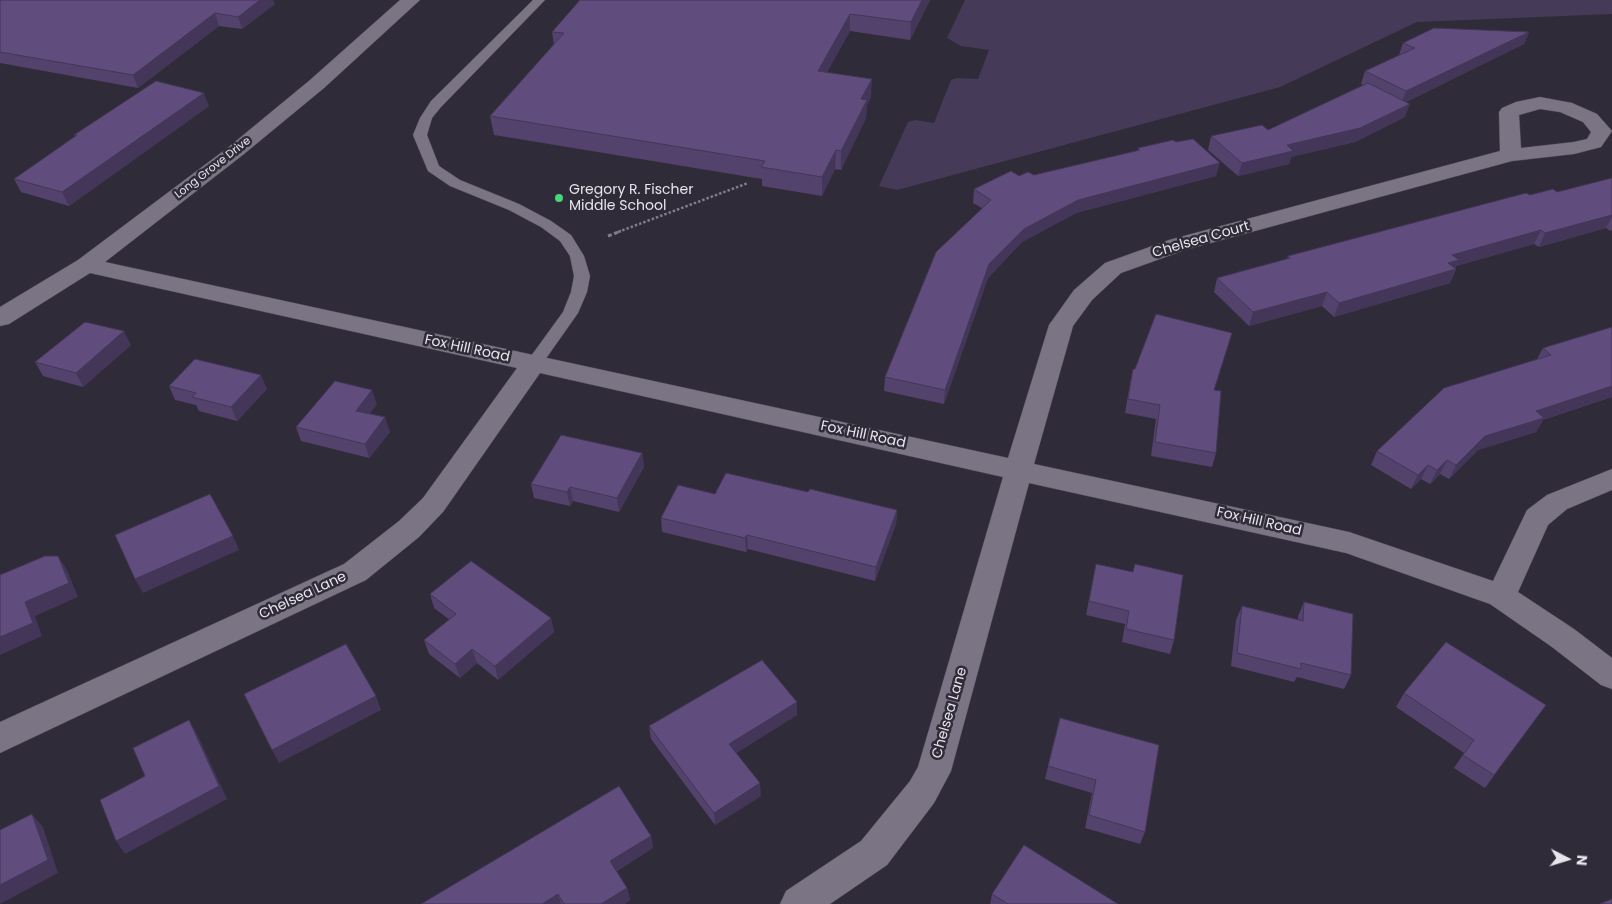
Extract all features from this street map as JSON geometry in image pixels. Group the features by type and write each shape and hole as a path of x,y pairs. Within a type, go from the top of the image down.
{"street":[{"name":"Long Grove Drive","path":"0,318 86,265 280,116 411,0"},
{"name":"Chelsea Court","path":"1020,470 1061,325 1083,295 1113,268 1177,245 1510,156"},
{"name":"Fox Hill Road","path":"86,265 1349,543 1501,596 1563,638 1612,676"},
{"name":"Chelsea Lane","path":"0,738 355,572 410,529 433,504 534,363"},
{"name":"Chelsea Lane","path":"799,904 874,853 922,792 934,771 1020,470"},
{"path":"1501,596 1537,518 1557,502 1612,479"}],"lane":[{"path":"534,363 570,313 579,292 582,276 577,256 566,238 546,224 455,183 433,168 420,134 426,118 436,104 539,0"}],"path":[{"path":"608,236 748,183"}],"shaded area":[{"path":"965,0 1612,0 1612,14 1417,22 1280,87 897,190 879,186 908,122 915,120 934,123 951,80 957,78 978,79 989,50 961,46 947,38"}],"building":[{"path":"0,0 260,0 238,17 215,13 133,75 0,52"},
{"path":"580,0 922,0 911,22 850,14 818,71 872,79 861,99 867,100 841,151 836,150 822,177 761,167 765,161 490,116 564,33 552,32"},
{"path":"1434,28 1529,32 1406,91 1365,71 1415,48 1403,43"},
{"path":"156,81 204,93 62,192 14,179 77,135 74,135"},
{"path":"1368,83 1410,104 1360,128 1287,145 1293,151 1242,163 1211,136 1262,125 1268,130"},
{"path":"1193,139 1220,163 1078,200 1024,229 989,264 945,390 885,377 936,252 991,200 974,189 1011,171 1019,176 1028,172 1034,175 1140,150 1138,148 1173,140 1176,142"},
{"path":"1612,178 1612,215 1545,233 1541,230 1452,255 1459,260 1448,263 1456,269 1339,303 1327,292 1253,312 1217,278 1290,258 1288,256 1526,193 1530,195 1553,189 1557,192"},
{"path":"1156,314 1232,333 1214,390 1221,391 1216,453 1155,442 1160,405 1128,399 1133,369 1135,369"},
{"path":"85,322 124,331 76,373 35,362"},
{"path":"1612,327 1612,386 1536,411 1544,418 1485,436 1456,465 1447,460 1437,470 1428,465 1418,475 1377,451 1444,388 1551,355 1543,348"},
{"path":"195,359 261,375 231,407 192,397 196,393 169,386"},
{"path":"335,381 372,390 356,411 385,417 365,444 296,427"},
{"path":"561,435 642,453 617,498 570,487 567,492 531,484"},
{"path":"726,473 808,492 810,489 897,510 876,567 747,535 745,538 661,518 678,485 715,494"},
{"path":"210,494 233,536 135,579 115,535"},
{"path":"45,556 58,556 69,583 25,602 33,623 0,637 0,575"},
{"path":"471,561 551,618 495,666 472,649 455,664 424,640 456,614 430,594"},
{"path":"1096,564 1133,572 1135,564 1183,575 1174,640 1126,629 1129,611 1089,601"},
{"path":"1304,602 1353,614 1351,675 1301,663 1301,669 1237,653 1242,606 1303,621"},
{"path":"1446,642 1546,705 1494,775 1463,755 1474,740 1404,693"},
{"path":"346,644 376,696 272,750 244,694"},
{"path":"762,660 797,702 729,744 760,783 714,813 649,726"},
{"path":"1060,718 1159,745 1145,832 1089,815 1096,780 1048,766"},
{"path":"189,720 219,786 116,841 100,800 145,776 133,748"},
{"path":"619,786 651,836 610,861 627,888 601,904 564,904 558,894 542,904 421,904"},
{"path":"32,814 48,860 0,885 0,830"},
{"path":"1024,845 1118,904 1008,904 992,894"},
{"path":"1612,899 1612,904 1600,904"}],"place":[{"name":"Gregory R. Fischer Middle School","path":"559,198"}]}
